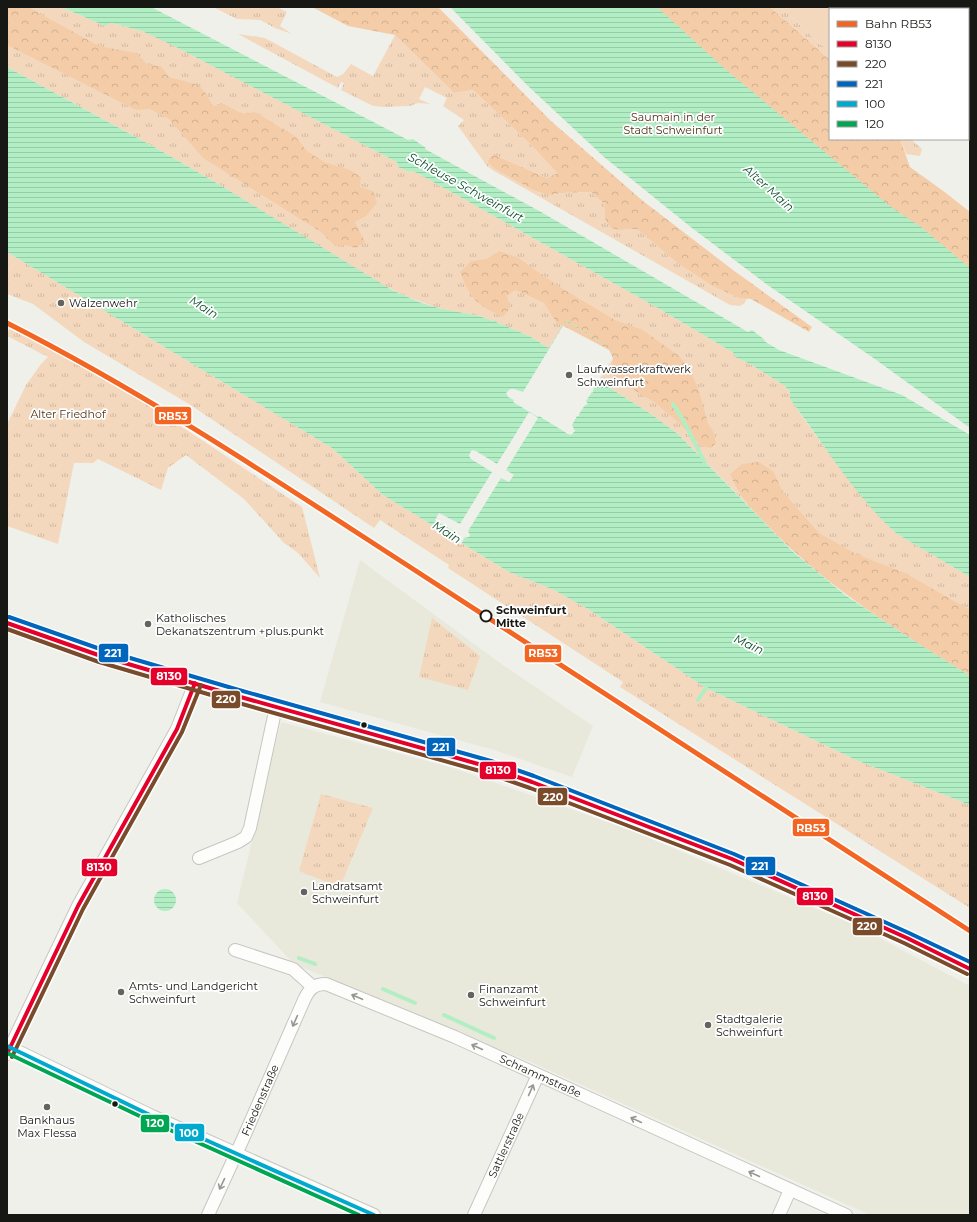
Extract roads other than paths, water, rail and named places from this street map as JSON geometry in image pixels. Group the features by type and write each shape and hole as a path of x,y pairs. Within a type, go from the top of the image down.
{"street":[{"path":"7,623 101,656 489,767 564,794 732,859 907,938 970,969"},
{"path":"195,683 177,729 109,848 78,906 8,1049 152,1116 374,1215"},
{"path":"199,858 238,842 246,837 250,828 276,707"},
{"path":"235,950 293,969 313,987"},
{"name":"Schrammstraße","path":"313,987 319,984 326,984 455,1037 846,1215"},
{"name":"Friedenstraße","path":"208,1215 237,1153 308,991 313,987"},
{"name":"Sattlerstraße","path":"474,1215 538,1075"},
{"path":"779,1215 790,1190"}],"water":[{"name":"Schleuse Schweinfurt","path":"61,7 151,7 408,140 413,139 426,148 425,149 541,212 748,332 752,330 765,340 764,341 779,350 902,395 970,435 970,577 897,534 867,504 840,470 790,399 790,392 785,386 750,364 735,357 734,353 656,307 426,178 413,171 409,172 398,167 397,162 176,47 142,31 111,23 105,26"},
{"name":"Saumain in der Stadt Schweinfurt","path":"450,7 657,7 724,68 891,207 921,227 970,268 970,428 872,357 769,286 692,228 604,157 528,86"},
{"name":"Main","path":"7,67 156,148 220,185 392,290 419,302 438,308 497,321 496,322 529,336 549,348 566,320 617,351 599,381 651,414 678,434 792,551 845,595 970,676 970,805 856,760 706,688 588,609 554,590 509,572 383,495 332,448 7,252","holes":["566,321 617,351 593,390 593,393 592,392 586,401 588,404 585,405 572,425 575,431 571,435 513,402 514,400 508,397 506,393 510,389 523,392"]},
{"path":"165,889 173,892 176,900 173,908 165,911 157,908 154,900 157,892"}],"waterway":[{"path":"673,404 704,461"},
{"path":"698,700 706,688"},
{"path":"299,958 315,964"},
{"path":"383,989 415,1003"},
{"path":"444,1015 494,1038"}],"rail line":[{"name":"RB53","path":"7,323 112,380 264,472 970,931"}],"place":[{"name":"Walzenwehr","path":"61,303"},
{"name":"Laufwasserkraftwerk Schweinfurt","path":"569,375"},
{"name":"Schweinfurt Mitte","path":"486,616"},
{"name":"Katholisches Dekanatszentrum +plus.punkt","path":"148,624"},
{"name":"Landratsamt Schweinfurt","path":"304,892"},
{"name":"Amts- und Landgericht Schweinfurt","path":"121,992"},
{"name":"Finanzamt Schweinfurt","path":"471,995"},
{"name":"Stadtgalerie Schweinfurt","path":"708,1025"},
{"name":"Bankhaus Max Flessa","path":"47,1107"}],"water label":[{"name":"Alter Main","path":"769,188"}],"park label":[{"name":"Alter Friedhof","path":"68,414"}]}
